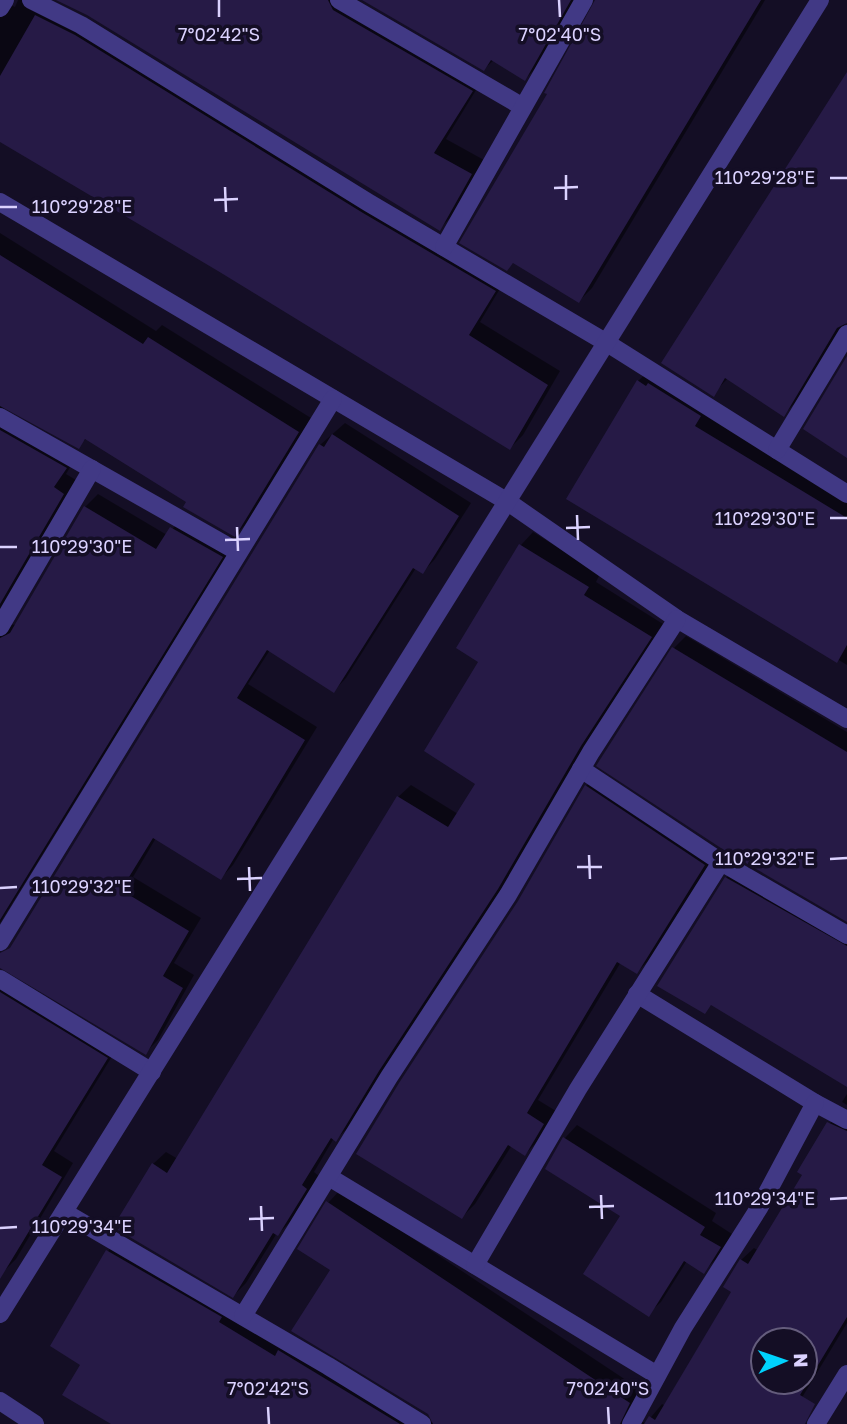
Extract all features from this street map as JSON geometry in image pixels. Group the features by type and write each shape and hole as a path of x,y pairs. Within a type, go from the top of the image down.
{"street":[{"path":"0,8 5,0"},
{"path":"31,0 81,25 444,247 607,343 847,494"},
{"path":"339,0 523,107"},
{"path":"444,247 584,0"},
{"path":"0,1314 820,0"},
{"path":"0,202 508,502 677,619 847,719"},
{"path":"777,450 847,334"},
{"path":"0,942 333,399"},
{"path":"0,417 238,552"},
{"path":"0,627 92,469"},
{"path":"243,1316 390,1077 508,895 581,769 677,619"},
{"path":"581,769 721,862 847,935"},
{"path":"475,1265 578,1089 721,862"},
{"path":"0,979 152,1072"},
{"path":"637,994 847,1120"},
{"path":"631,1424 683,1328 759,1208 815,1103"},
{"path":"329,1177 657,1375"},
{"path":"64,1212 422,1424"},
{"path":"816,1424 847,1374"},
{"path":"0,1401 35,1424"}],"building":[{"path":"56,0 328,0 333,10 473,91 434,153 472,174 440,231 87,15"},
{"path":"362,0 571,0 525,81 491,60 484,71"},
{"path":"595,0 761,0 579,303 513,263 507,271 459,243 547,94 544,93"},
{"path":"35,15 75,35 363,213 496,291 469,335 548,385 510,450 218,271 0,142 0,76"},
{"path":"847,72 847,323 837,328 784,417 725,378 714,397 661,363"},
{"path":"0,255 143,344 148,337 299,432 235,537 183,507 186,502 85,439 79,449 0,406"},
{"path":"847,356 847,458 803,429"},
{"path":"637,380 646,386 648,383 701,416 695,426 847,518 847,645 837,663 566,499"},
{"path":"0,430 67,468 54,487 64,494 0,604"},
{"path":"332,434 459,516 423,574 413,568 334,693 267,650 237,698 305,740 221,880 153,838 121,890 189,931 163,976 183,988 146,1055 0,968 0,953 10,948 319,444 324,447"},
{"path":"84,506 156,549 170,527 223,557 0,920 0,638 10,633"},
{"path":"519,544 589,587 584,595 652,637 581,746 498,889 336,1142 331,1138 302,1185 307,1189 278,1236 273,1233 233,1298 118,1230 121,1225 116,1222 152,1163 167,1173 397,796 448,827 475,784 424,751 478,662 456,648"},
{"path":"672,647 847,752 847,922 727,852 596,766"},
{"path":"585,785 705,865 637,974 617,962 527,1113 544,1124 525,1156 508,1145 462,1219 356,1154 518,901"},
{"path":"725,877 847,946 847,1087 711,1005 705,1014 657,986"},
{"path":"0,992 108,1058 42,1165 62,1177 0,1279"},
{"path":"827,1122 847,1131 847,1317 819,1363 819,1326 749,1326 749,1396 802,1396 815,1404 805,1424 644,1424 649,1416 655,1420 731,1292 723,1287 740,1259 748,1264 802,1175 797,1172"},
{"path":"563,1137 705,1227 700,1235 721,1247 704,1274 684,1261 649,1317 583,1274 620,1216 545,1169"},
{"path":"326,1201 630,1403 620,1424 433,1424 428,1414 291,1331 330,1270 297,1249"},
{"path":"106,1250 222,1317 219,1322 275,1356 278,1350 400,1424 111,1424 62,1395 80,1365 50,1346"}]}
